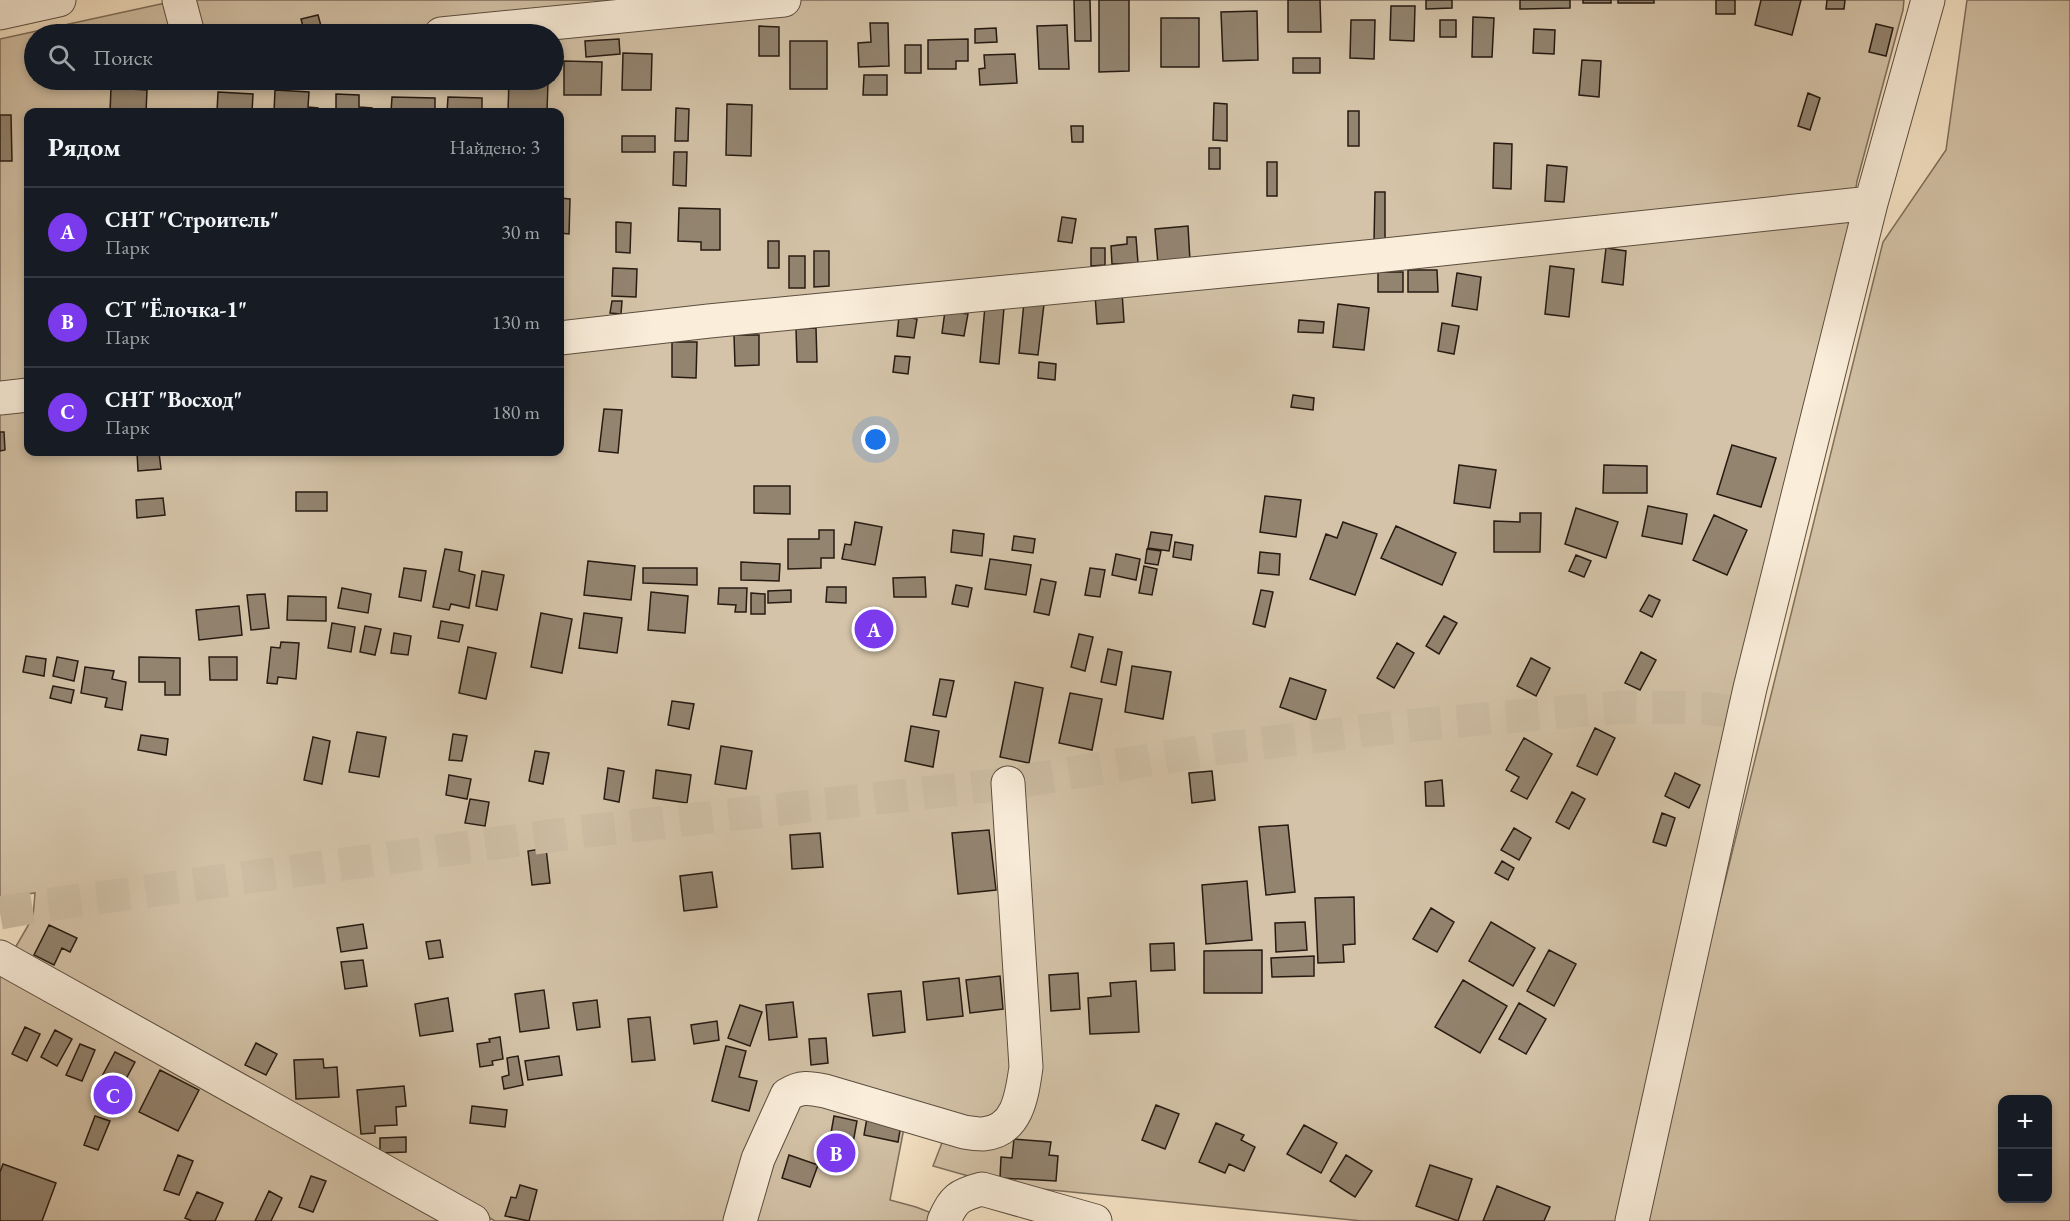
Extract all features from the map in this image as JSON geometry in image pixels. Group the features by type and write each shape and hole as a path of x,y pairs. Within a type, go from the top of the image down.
{"lane":[{"path":"0,13 59,0"},
{"path":"179,0 185,24"},
{"path":"542,24 784,0"},
{"path":"1632,1221 1750,688 1871,203 1928,0"},
{"path":"564,338 709,321 1388,255 1871,203"},
{"path":"0,398 24,395"},
{"path":"740,1221 758,1159 787,1095 797,1089 806,1087 825,1091 964,1132 983,1134 1001,1130 1018,1107 1023,1094 1026,1067 1008,783"},
{"path":"0,957 473,1221"},
{"path":"944,1221 951,1203 964,1193 982,1189 1095,1221"}],"shaded area":[{"path":"179,0 1904,0 1857,181 1852,215 1616,1221 1362,1221 1000,1185 933,1166 950,1122 818,1074 731,1221 495,1221 359,1144 11,955 33,917 35,893 0,898 0,39 24,34 24,90 564,90 564,24 69,24"},
{"path":"1967,0 2070,0 2070,1221 1641,1221 1883,242 1946,150"},
{"path":"0,970 449,1221 0,1221"},
{"path":"796,1099 905,1123 890,1200 952,1221 748,1221"}],"building":[{"path":"1074,0 1090,0 1091,41 1075,41"},
{"path":"1099,0 1129,0 1129,71 1099,72"},
{"path":"1288,0 1320,0 1321,32 1288,32"},
{"path":"1426,0 1452,0 1452,8 1426,9"},
{"path":"1520,0 1570,0 1570,8 1520,9"},
{"path":"1583,0 1611,0 1611,3 1583,3"},
{"path":"1618,0 1654,0 1654,3 1618,3"},
{"path":"1716,0 1735,0 1735,14 1716,14"},
{"path":"1761,0 1801,0 1792,35 1755,25"},
{"path":"1827,0 1845,0 1844,9 1826,9"},
{"path":"1391,6 1415,6 1414,41 1390,40"},
{"path":"1257,11 1258,60 1223,61 1221,12"},
{"path":"318,15 320,24 302,24 301,19"},
{"path":"1473,17 1494,18 1492,57 1472,57"},
{"path":"1161,18 1199,18 1199,67 1161,67"},
{"path":"1351,20 1375,20 1374,59 1350,58"},
{"path":"1440,20 1456,20 1456,37 1440,37"},
{"path":"870,23 888,23 889,66 859,67 858,43 871,42"},
{"path":"1876,24 1893,28 1886,56 1869,52"},
{"path":"1067,25 1069,69 1039,69 1037,26"},
{"path":"759,26 779,27 779,56 759,56"},
{"path":"996,28 997,42 975,43 975,29"},
{"path":"1534,29 1555,30 1554,54 1533,53"},
{"path":"619,39 620,54 586,57 585,41"},
{"path":"968,39 968,61 956,61 956,69 928,69 928,40"},
{"path":"790,41 827,41 827,89 790,89"},
{"path":"905,45 921,45 921,73 905,73"},
{"path":"623,53 652,54 651,90 622,90"},
{"path":"1015,54 1017,83 980,85 979,69 985,68 984,55"},
{"path":"1293,58 1320,58 1320,73 1293,73"},
{"path":"1582,60 1601,61 1599,97 1579,95"},
{"path":"564,61 602,62 601,95 564,95"},
{"path":"864,75 887,75 887,95 863,95"},
{"path":"111,90 147,90 146,108 110,108"},
{"path":"275,90 309,92 308,107 318,108 274,108"},
{"path":"509,90 548,90 547,108 508,108"},
{"path":"218,92 253,94 252,108 217,108"},
{"path":"1808,93 1820,98 1810,130 1798,126"},
{"path":"336,94 359,95 359,107 372,108 336,108"},
{"path":"392,97 435,98 435,108 391,108"},
{"path":"448,97 482,98 482,108 447,108"},
{"path":"1214,103 1227,104 1227,141 1213,140"},
{"path":"727,104 752,105 751,156 726,155"},
{"path":"676,108 689,109 688,141 675,141"},
{"path":"1348,111 1359,111 1359,146 1348,146"},
{"path":"0,115 11,115 12,161 0,161"},
{"path":"1071,126 1083,126 1083,142 1072,142"},
{"path":"622,136 655,136 655,152 622,152"},
{"path":"1494,143 1512,144 1511,189 1493,188"},
{"path":"1209,148 1220,148 1220,169 1209,169"},
{"path":"674,152 687,152 686,186 673,185"},
{"path":"1267,162 1277,162 1277,196 1267,196"},
{"path":"1547,165 1567,167 1564,202 1545,201"},
{"path":"1375,192 1385,192 1385,241 1374,241"},
{"path":"564,198 570,199 569,234 564,233"},
{"path":"679,208 720,209 720,250 701,250 701,242 678,241"},
{"path":"1062,217 1076,219 1072,243 1058,241"},
{"path":"616,222 631,223 630,253 616,252"},
{"path":"1188,226 1190,261 1158,264 1155,229"},
{"path":"1127,237 1136,237 1138,263 1112,264 1111,246 1127,244"},
{"path":"768,241 779,241 779,268 768,268"},
{"path":"1091,248 1105,248 1105,265 1091,266"},
{"path":"1606,248 1626,251 1623,285 1602,282"},
{"path":"814,251 829,251 829,286 814,287"},
{"path":"789,256 805,256 805,288 789,288"},
{"path":"1550,266 1574,269 1569,317 1545,314"},
{"path":"613,268 637,269 636,297 612,296"},
{"path":"1408,270 1437,270 1438,292 1408,292"},
{"path":"1378,272 1403,272 1403,292 1378,292"},
{"path":"1457,273 1481,277 1477,310 1452,306"},
{"path":"1122,292 1124,322 1097,324 1095,294"},
{"path":"612,301 622,301 621,314 610,313"},
{"path":"1024,302 1044,304 1038,355 1019,353"},
{"path":"1338,304 1369,308 1364,350 1333,347"},
{"path":"985,306 1004,308 999,364 980,362"},
{"path":"945,311 968,314 964,336 942,333"},
{"path":"899,316 917,319 914,338 897,336"},
{"path":"1299,320 1324,322 1323,333 1298,332"},
{"path":"1442,323 1459,326 1454,354 1438,351"},
{"path":"816,328 817,362 797,362 796,329"},
{"path":"734,335 759,335 759,365 735,366"},
{"path":"672,342 697,342 696,378 672,377"},
{"path":"895,356 910,357 908,374 893,372"},
{"path":"1039,362 1056,364 1055,380 1038,378"},
{"path":"1293,395 1314,398 1313,410 1291,407"},
{"path":"604,409 622,410 618,453 599,451"},
{"path":"0,432 4,432 5,450 0,451"},
{"path":"1732,445 1776,458 1761,507 1717,494"},
{"path":"137,456 159,456 161,469 138,471"},
{"path":"1459,465 1496,470 1490,508 1454,503"},
{"path":"1604,465 1647,466 1647,493 1603,493"},
{"path":"754,486 790,486 790,514 754,513"},
{"path":"296,492 327,492 327,511 296,511"},
{"path":"1265,496 1301,500 1296,537 1260,532"},
{"path":"163,498 165,515 137,518 136,500"},
{"path":"1648,506 1687,514 1682,544 1642,536"},
{"path":"1576,508 1618,522 1606,558 1565,544"},
{"path":"1520,513 1541,513 1540,552 1494,552 1494,521 1520,522"},
{"path":"1714,515 1747,530 1727,575 1693,560"},
{"path":"855,522 882,527 875,565 842,559 845,544 851,545"},
{"path":"1343,522 1377,534 1355,595 1310,579 1326,534 1337,538"},
{"path":"1396,526 1456,553 1442,585 1381,558"},
{"path":"819,530 834,530 834,558 821,558 821,568 788,569 788,539 819,539"},
{"path":"953,530 984,534 982,556 951,552"},
{"path":"1151,532 1172,535 1169,551 1148,548"},
{"path":"1014,536 1035,539 1033,553 1012,550"},
{"path":"1175,542 1193,545 1191,560 1173,557"},
{"path":"445,549 462,552 459,571 475,575 469,608 451,604 449,610 433,607"},
{"path":"1147,549 1161,551 1158,565 1145,563"},
{"path":"1260,552 1280,554 1279,575 1258,573"},
{"path":"1116,554 1140,559 1136,580 1112,575"},
{"path":"1576,555 1591,561 1584,577 1569,571"},
{"path":"990,559 1031,565 1026,595 985,589"},
{"path":"588,561 635,566 631,600 584,595"},
{"path":"741,562 780,564 779,581 741,580"},
{"path":"1144,566 1157,569 1152,595 1139,593"},
{"path":"404,568 426,571 421,601 399,597"},
{"path":"643,568 697,568 697,585 643,583"},
{"path":"1090,568 1105,570 1100,597 1085,595"},
{"path":"482,571 504,575 497,610 476,606"},
{"path":"925,577 926,597 894,597 893,578"},
{"path":"1041,579 1056,582 1049,615 1034,612"},
{"path":"956,585 972,588 968,607 952,604"},
{"path":"827,587 846,587 846,603 826,602"},
{"path":"342,588 371,594 368,613 338,608"},
{"path":"719,588 747,588 746,612 735,612 736,605 718,604"},
{"path":"791,590 791,602 768,603 768,591"},
{"path":"1261,590 1273,592 1265,627 1253,624"},
{"path":"651,592 688,596 685,633 648,630"},
{"path":"751,593 765,594 765,614 751,614"},
{"path":"265,594 269,628 251,630 247,595"},
{"path":"1649,595 1660,600 1652,617 1640,611"},
{"path":"288,596 326,597 326,621 287,620"},
{"path":"239,606 242,635 199,640 196,610"},
{"path":"541,613 572,619 562,673 531,667"},
{"path":"584,613 622,618 617,653 579,648"},
{"path":"1444,616 1457,623 1439,654 1426,646"},
{"path":"441,621 463,625 459,642 438,638"},
{"path":"332,623 355,627 351,652 328,648"},
{"path":"365,626 381,629 375,655 360,652"},
{"path":"394,633 411,636 408,655 391,653"},
{"path":"1079,634 1093,637 1085,671 1071,667"},
{"path":"281,642 299,643 296,679 278,677 277,684 267,683 271,647 280,648"},
{"path":"1397,643 1414,653 1394,688 1377,678"},
{"path":"468,647 496,653 486,699 459,693"},
{"path":"1108,649 1122,652 1116,685 1101,682"},
{"path":"1641,652 1656,660 1640,690 1625,683"},
{"path":"26,656 46,659 44,676 23,672"},
{"path":"57,657 78,661 74,681 53,676"},
{"path":"139,657 180,658 180,695 165,695 165,682 139,682"},
{"path":"209,657 237,657 237,680 210,680"},
{"path":"1531,658 1550,668 1536,696 1517,686"},
{"path":"1132,666 1171,672 1163,719 1125,712"},
{"path":"85,667 114,671 112,679 126,682 122,710 105,707 107,698 81,693"},
{"path":"1290,678 1326,690 1316,720 1280,707"},
{"path":"940,679 954,681 946,717 933,715"},
{"path":"1015,682 1043,688 1029,763 1000,757"},
{"path":"53,686 74,690 71,703 50,698"},
{"path":"1070,693 1102,699 1092,750 1059,743"},
{"path":"672,701 694,704 689,729 668,725"},
{"path":"911,726 939,731 933,767 905,761"},
{"path":"1595,728 1615,738 1597,775 1577,766"},
{"path":"357,732 386,737 379,777 349,772"},
{"path":"453,734 467,736 462,761 449,760"},
{"path":"141,735 168,739 166,755 138,750"},
{"path":"313,737 330,741 322,784 304,780"},
{"path":"1524,738 1552,754 1527,799 1511,791 1519,777 1506,770"},
{"path":"721,746 752,751 746,789 715,784"},
{"path":"535,751 549,753 543,784 529,781"},
{"path":"608,768 624,771 619,802 604,799"},
{"path":"656,770 691,775 687,803 653,798"},
{"path":"1212,771 1215,800 1192,803 1189,773"},
{"path":"1675,773 1700,785 1689,808 1665,796"},
{"path":"449,775 471,779 467,799 446,795"},
{"path":"1442,780 1444,806 1426,806 1425,782"},
{"path":"1572,792 1585,799 1569,829 1556,822"},
{"path":"470,799 489,802 485,826 465,823"},
{"path":"1662,813 1675,818 1666,846 1653,842"},
{"path":"1288,825 1295,892 1266,895 1259,827"},
{"path":"1514,828 1531,838 1519,860 1501,850"},
{"path":"989,830 996,890 958,894 952,833"},
{"path":"820,833 823,867 792,869 790,835"},
{"path":"546,848 550,883 532,885 528,851"},
{"path":"1502,861 1514,868 1508,880 1495,873"},
{"path":"712,872 717,907 684,911 680,876"},
{"path":"1247,881 1252,940 1206,944 1202,885"},
{"path":"1354,897 1355,944 1343,945 1344,962 1318,963 1315,898"},
{"path":"1431,908 1454,922 1437,952 1413,939"},
{"path":"1305,922 1307,950 1276,952 1275,923"},
{"path":"1491,922 1535,948 1513,986 1469,961"},
{"path":"363,924 367,948 341,952 337,928"},
{"path":"49,925 77,938 70,952 62,948 54,965 34,955"},
{"path":"440,940 443,957 429,959 426,942"},
{"path":"1174,943 1175,970 1151,971 1150,944"},
{"path":"1262,950 1262,993 1204,993 1204,951"},
{"path":"1549,950 1576,964 1554,1006 1527,991"},
{"path":"1314,956 1314,976 1272,977 1271,958"},
{"path":"363,960 367,986 345,989 341,962"},
{"path":"1078,973 1080,1009 1051,1011 1049,975"},
{"path":"1000,976 1003,1009 970,1013 966,980"},
{"path":"959,978 963,1016 927,1020 923,982"},
{"path":"1463,980 1507,1006 1480,1053 1435,1027"},
{"path":"1136,981 1139,1032 1090,1034 1088,998 1111,996 1110,983"},
{"path":"544,990 549,1028 520,1032 515,994"},
{"path":"901,991 905,1032 873,1036 868,994"},
{"path":"448,998 453,1031 420,1036 415,1004"},
{"path":"597,1000 600,1027 577,1030 573,1003"},
{"path":"793,1002 797,1037 769,1040 766,1005"},
{"path":"1519,1003 1546,1019 1526,1054 1499,1039"},
{"path":"740,1005 762,1012 750,1046 728,1038"},
{"path":"650,1017 655,1060 632,1062 628,1019"},
{"path":"717,1021 719,1040 694,1044 691,1025"},
{"path":"25,1027 40,1034 27,1061 12,1054"},
{"path":"55,1030 72,1039 57,1066 41,1057"},
{"path":"500,1037 503,1059 492,1061 493,1065 480,1067 477,1044 490,1042 489,1039"},
{"path":"826,1038 828,1063 811,1065 809,1039"},
{"path":"256,1043 277,1054 266,1075 245,1065"},
{"path":"80,1044 95,1050 82,1081 66,1075"},
{"path":"726,1046 746,1051 739,1077 757,1081 749,1111 712,1101"},
{"path":"115,1052 135,1062 119,1092 99,1082"},
{"path":"518,1056 523,1085 504,1089 502,1077 509,1075 507,1058"},
{"path":"559,1056 562,1075 528,1080 525,1061"},
{"path":"323,1059 324,1068 337,1067 339,1097 296,1099 294,1060"},
{"path":"160,1070 199,1090 178,1131 139,1112"},
{"path":"404,1086 406,1106 396,1107 397,1125 375,1126 375,1133 361,1134 357,1090"},
{"path":"1156,1105 1179,1114 1165,1149 1142,1140"},
{"path":"472,1106 507,1110 505,1127 470,1123"},
{"path":"95,1116 110,1121 98,1150 84,1145"},
{"path":"834,1116 857,1121 851,1154 828,1150"},
{"path":"867,1118 901,1125 898,1142 864,1135"},
{"path":"1216,1123 1244,1135 1241,1140 1255,1147 1244,1171 1229,1164 1225,1173 1199,1162"},
{"path":"1304,1125 1337,1143 1321,1173 1287,1154"},
{"path":"406,1137 406,1152 380,1153 380,1138"},
{"path":"1014,1139 1051,1142 1049,1155 1058,1156 1056,1181 1000,1178 1001,1157 1012,1158"},
{"path":"178,1155 193,1161 179,1195 164,1190"},
{"path":"789,1155 818,1165 810,1187 782,1178"},
{"path":"1346,1155 1372,1171 1355,1197 1330,1181"},
{"path":"3,1164 56,1183 42,1221 0,1221 0,1172"},
{"path":"1430,1165 1472,1179 1458,1221 1416,1206"},
{"path":"311,1176 326,1181 313,1212 299,1207"},
{"path":"520,1185 537,1190 529,1221 505,1216 511,1197 516,1198"},
{"path":"1497,1186 1550,1207 1544,1221 1483,1221"},
{"path":"269,1191 282,1198 271,1221 255,1221"},
{"path":"197,1192 223,1203 215,1221 192,1221 185,1218"}],"tunnel":[{"path":"0,913 578,832 1005,784 1208,750 1404,726 1620,707 1706,708 1745,714"}],"place":[{"name":"СНТ \"Строитель\"","path":"874,629"},
{"name":"СНТ \"Восход\"","path":"113,1095"},
{"name":"СТ \"Ёлочка-1\"","path":"836,1153"}]}
